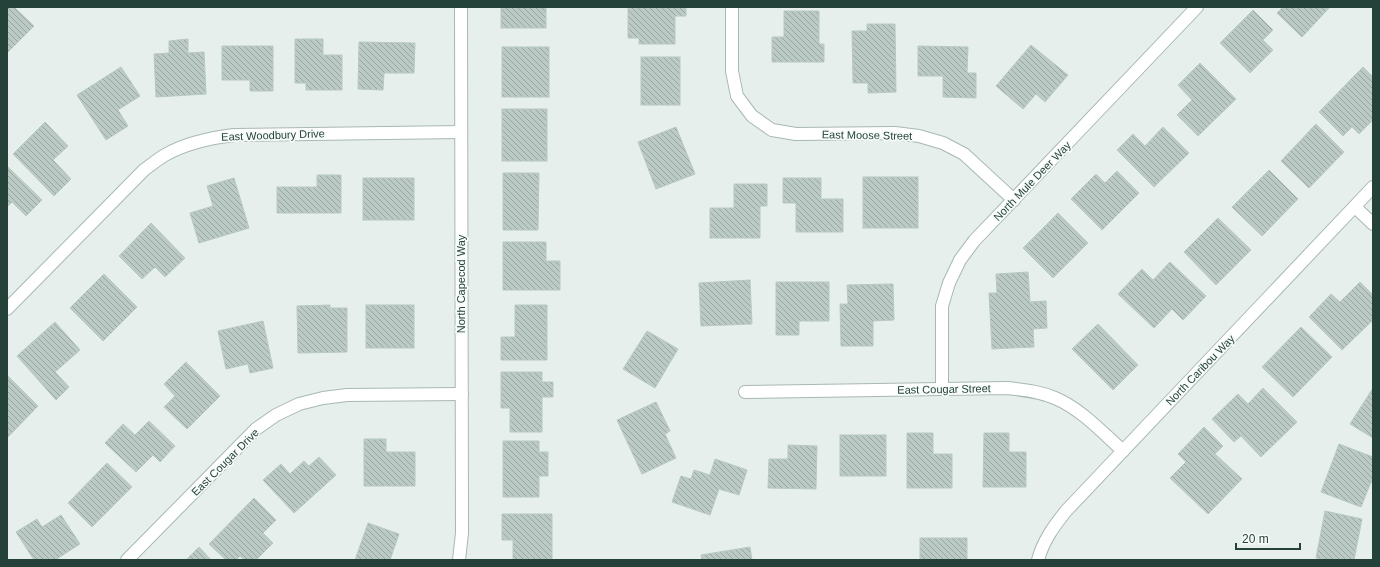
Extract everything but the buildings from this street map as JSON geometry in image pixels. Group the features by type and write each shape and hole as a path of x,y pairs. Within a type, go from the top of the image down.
{"street":[{"name":"North Capecod Way","path":"459,560 462,533 461,7"},
{"name":"East Moose Street","path":"732,7 732,71 737,96 752,116 772,130 796,134 895,133 919,136 943,143 964,154 1014,200"},
{"name":"North Mule Deer Way","path":"942,389 942,306 949,282 960,260 1014,200 1197,7"},
{"name":"East Woodbury Drive","path":"7,309 144,170 164,155 186,145 209,138 234,135 461,132"},
{"name":"North Caribou Way","path":"1038,560 1051,530 1066,511 1373,188"},
{"path":"1355,207 1373,224"},
{"name":"East Cougar Street","path":"745,392 1006,388 1031,391 1055,398 1077,410 1122,451"},
{"name":"East Cougar Drive","path":"127,560 256,429 276,415 299,404 329,397 347,395 462,394"}]}
